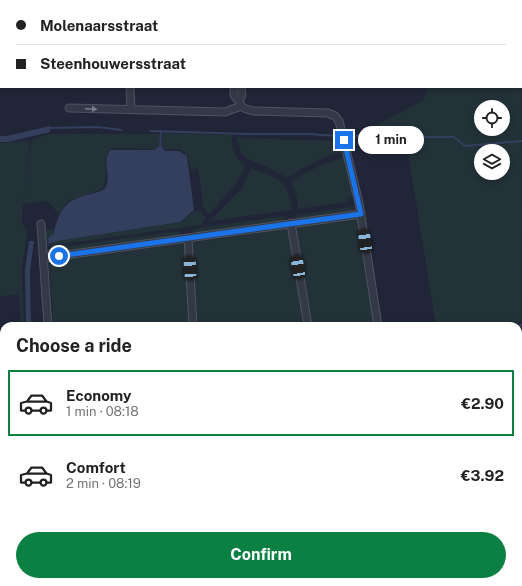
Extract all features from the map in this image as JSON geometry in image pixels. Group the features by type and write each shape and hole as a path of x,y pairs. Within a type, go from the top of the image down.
{"street":[{"path":"130,88 131,110"},
{"path":"234,88 234,95 246,109 253,111 328,113 335,116 339,121 361,214 377,322"},
{"path":"69,108 225,112 240,103 242,95 241,88"},
{"path":"44,258 361,214"},
{"path":"291,223 307,322"},
{"path":"41,224 48,322"},
{"path":"188,238 193,322"}],"shaded area":[{"path":"429,88 521,88 522,320 519,322 435,322 407,146 360,142 358,134 423,101"},
{"path":"162,133 232,135 234,152 245,166 236,184 210,213 208,214 203,206 198,167 191,170 188,156 180,149 166,149 162,146"},
{"path":"48,134 159,134 159,145 155,149 116,148 110,150 105,160 104,185 100,190 70,200 65,204 59,214 47,201 23,204 31,140"},
{"path":"237,138 340,141 342,151 318,160 286,178 276,171 248,159 241,153"},
{"path":"30,141 22,221 27,234 22,270 24,322 21,322 19,295 0,296 0,143"},
{"path":"344,157 353,196 348,197 348,202 298,209 296,194 291,182 310,171"},
{"path":"251,168 280,181 287,191 292,210 210,221 242,188"},
{"path":"355,206 351,211 298,219 297,215"},
{"path":"200,210 205,218 201,225 46,246 45,230 53,229 54,234 48,238 49,244 57,241 180,222 195,211"},
{"path":"284,216 285,221 194,234 193,229"},
{"path":"364,218 378,322 54,322 49,265 52,261 226,238 285,228"},
{"path":"179,231 180,236 52,254 47,249"}],"water":[{"path":"50,126 50,132 8,142 0,142 0,136 7,136"},
{"path":"158,147 162,147 165,151 179,151 187,156 194,210 180,222 57,241 49,244 48,238 54,234 59,216 65,206 73,200 105,188 108,179 106,164 108,154 111,150 155,150"},
{"path":"29,241 34,241 30,270 31,322 26,322 25,270"}],"waterway":[{"path":"48,128 98,127 121,130"},
{"path":"151,131 339,136"},
{"path":"160,150 161,131"},
{"path":"354,136 382,135 405,138"},
{"path":"413,137 454,137 465,146 522,141"}],"route":[{"path":"59,256 361,214 344,140"}]}
